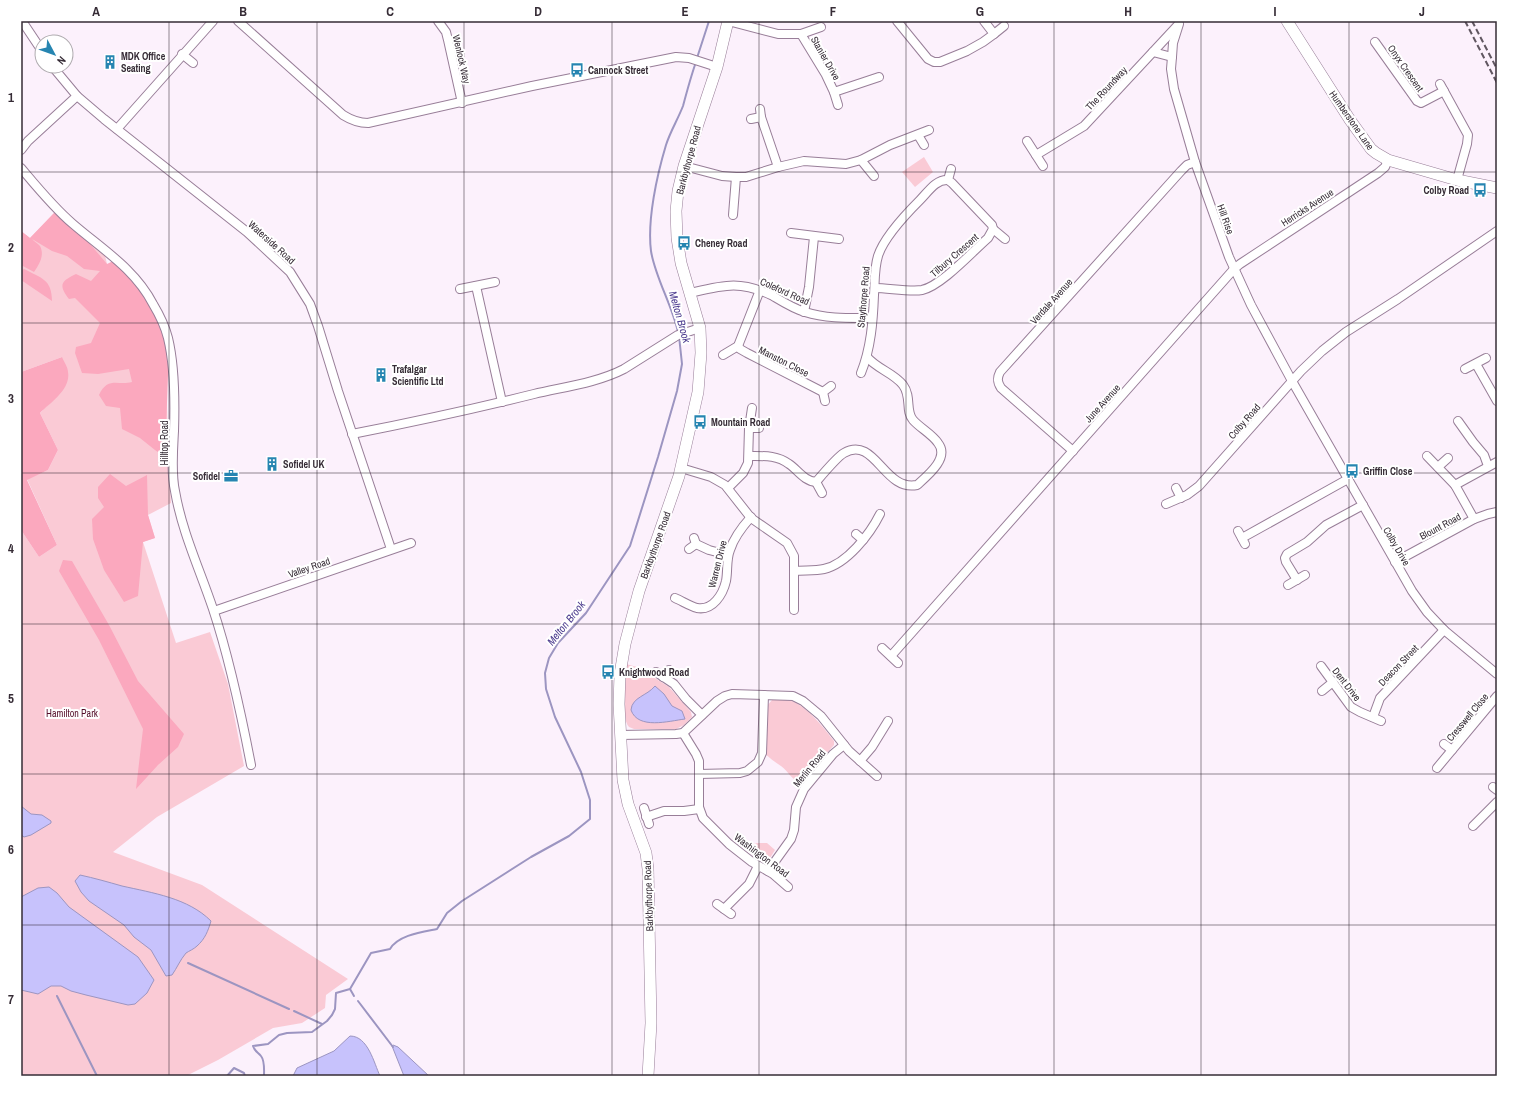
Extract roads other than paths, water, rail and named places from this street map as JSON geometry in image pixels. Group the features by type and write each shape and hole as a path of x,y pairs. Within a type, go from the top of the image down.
{"street":[{"path":"22,21 34,40"},
{"path":"117,129 182,54 213,21"},
{"path":"238,21 343,115 351,120 368,123 532,86 676,57 689,58 717,67"},
{"name":"Wenlock Way","path":"438,21 446,32 462,103"},
{"name":"Stanier Drive","path":"728,21 778,34 801,34 821,27"},
{"name":"Barkbythorpe Road","path":"648,1076 651,1023 648,864 646,853 625,790 620,735 619,680 625,644 645,572 681,468 698,392 701,364 694,329 690,293 681,263 677,238 678,191 684,166 717,67 728,21"},
{"path":"897,21 923,54 934,62 940,62 967,51 983,42 1004,26"},
{"path":"984,21 994,34"},
{"name":"Humberstone Lane","path":"1287,21 1365,141 1376,153 1388,160 1456,180 1497,188"},
{"name":"The Roundway","path":"1036,155 1084,126 1180,22"},
{"name":"Hill Rise","path":"1180,22 1173,43 1171,69 1174,89 1195,162 1234,269 1251,305 1307,407"},
{"name":"Stanier Drive","path":"801,34 826,75 838,105"},
{"name":"Onyx Crescent","path":"1375,42 1417,101 1422,103 1444,92"},
{"path":"1153,52 1172,57"},
{"path":"182,54 193,63"},
{"name":"Waterside Road","path":"58,74 76,96 247,232 290,272 310,304 318,326 391,550"},
{"name":"Stanier Drive","path":"834,92 879,77"},
{"name":"Onyx Crescent","path":"1440,84 1468,135 1467,144 1456,180"},
{"path":"21,150 32,137 76,96"},
{"path":"751,119 761,113 778,167"},
{"path":"684,166 709,173 736,177 758,174 778,167 804,161 846,164 861,160 890,145 929,130"},
{"path":"918,135 924,145"},
{"path":"1027,141 1043,166"},
{"path":"861,160 874,176"},
{"name":"Herricks Avenue","path":"1234,269 1378,173 1385,167 1388,160"},
{"name":"Verdale Avenue","path":"1073,451 1001,388 998,384 998,376 1181,171 1187,165 1195,162"},
{"name":"Hilltop Road","path":"21,168 30,180 70,221 88,237 108,251 140,283 153,303 167,337 171,360 174,414 174,490 181,517 214,611 232,675 250,765"},
{"path":"951,169 948,180 992,225 993,229 1005,239"},
{"path":"733,215 736,177"},
{"name":"Staythorpe Road","path":"861,373 867,357 875,288 875,266 878,254 888,238 915,204 936,183 942,179 948,180"},
{"name":"Tilbury Crescent","path":"875,288 920,290 930,288 952,271 988,238 993,229"},
{"name":"Colby Road","path":"1166,504 1182,498 1200,486 1292,381 1322,351 1346,332 1411,290 1497,231"},
{"path":"791,233 839,239"},
{"path":"804,312 809,287 814,236"},
{"name":"June Avenue","path":"891,656 982,549 1073,451 1234,269"},
{"path":"460,289 495,282"},
{"name":"Coleford Road","path":"690,293 728,285 750,287 760,290 804,312 825,317 872,318"},
{"path":"476,286 502,402"},
{"path":"723,355 738,346 760,290"},
{"path":"352,434 592,381 615,373 673,338 694,329"},
{"name":"Manston Close","path":"738,346 747,353 823,392"},
{"path":"816,482 842,454 850,450 868,453 900,484 906,486 917,485 939,462 941,449 938,443 910,416 908,409 909,399 903,385 875,365 867,357"},
{"path":"1465,369 1486,358"},
{"path":"1476,364 1497,401"},
{"path":"825,401 823,392 831,386"},
{"name":"Colby Drive","path":"1307,407 1412,591 1427,612 1444,630 1497,674"},
{"path":"728,488 743,473 749,456 749,428 752,408"},
{"path":"1458,421 1472,442 1484,455 1488,466"},
{"path":"749,428 759,428"},
{"path":"749,456 769,456 779,458 790,464 805,478 816,482 822,493"},
{"path":"1427,456 1455,485 1474,519"},
{"path":"1438,467 1448,458"},
{"path":"1455,485 1497,462"},
{"path":"681,468 711,477 721,482 728,488 750,517 787,543 794,556 797,601 794,610"},
{"path":"1242,538 1348,479"},
{"path":"1176,488 1182,498"},
{"path":"1297,580 1286,562 1285,558 1287,554 1307,542 1326,525 1362,505"},
{"name":"Blount Road","path":"1395,562 1474,519 1497,512"},
{"path":"794,571 823,570 832,567 848,557 876,522 880,514"},
{"name":"Warren Drive","path":"675,598 697,611 712,604 719,597 726,582 728,555 737,534 750,517"},
{"path":"856,534 862,540"},
{"name":"Valley Road","path":"214,611 411,543"},
{"path":"693,544 728,555"},
{"path":"1288,585 1305,575"},
{"name":"Deacon Street","path":"1373,717 1380,698 1444,630"},
{"path":"882,648 898,663"},
{"name":"Dent Drive","path":"1321,666 1351,707 1381,721"},
{"path":"664,677 669,670"},
{"path":"656,672 676,686 686,699 702,715"},
{"path":"1322,691 1333,682"},
{"path":"620,735 683,733 716,701 732,694 787,695 800,699 824,720 844,745 877,776"},
{"path":"699,774 744,773 758,762 762,753 764,695"},
{"name":"Cresswell Close","path":"1437,768 1497,696"},
{"path":"860,761 887,731 888,721"},
{"path":"644,808 647,820 664,811 699,809 699,763 697,755 683,733"},
{"name":"Cresswell Close","path":"1444,744 1452,750"},
{"name":"Merlin Road","path":"768,871 792,837 796,809 802,792 814,775 833,754 844,745"},
{"path":"1475,821 1497,802"},
{"name":"Washington Road","path":"699,809 705,820 727,842 788,887"},
{"path":"717,904 728,912 749,884 758,866"}],"waterway":[{"name":"Melton Brook","path":"697,58 709,21"},
{"name":"Melton Brook","path":"678,332 653,261 650,226 656,184 663,157 668,140 683,106 696,62"},
{"name":"Melton Brook","path":"264,1076 263,1060 253,1046 268,1044 279,1035 287,1033 312,1032 327,1021 332,1015 335,1009 336,993 350,989 371,953 390,949 404,937 437,929 447,913 462,901 531,857 569,836 590,819 590,800 581,772 555,717 546,689 545,673 549,658 558,643 586,613 630,546 677,391 682,364 679,336"},
{"path":"188,963 289,1009"},
{"path":"350,989 354,996"},
{"path":"57,996 97,1076"},
{"path":"358,1001 393,1047"},
{"path":"294,1011 322,1024"},
{"name":"Melton Brook","path":"227,1076 234,1068 244,1073 245,1076"}],"railway":[{"path":"1465,21 1497,83"},
{"path":"1472,21 1497,69"}],"place":[{"name":"MDK Office Seating","path":"110,62"},
{"name":"Cannock Street","path":"577,70"},
{"name":"Colby Road","path":"1480,190"},
{"name":"Cheney Road","path":"684,243"},
{"name":"Trafalgar Scientific Ltd","path":"381,375"},
{"name":"Mountain Road","path":"700,422"},
{"name":"Sofidel UK","path":"272,464"},
{"name":"Griffin Close","path":"1352,471"},
{"name":"Sofidel","path":"231,476"},
{"name":"Knightwood Road","path":"608,672"}],"park label":[{"name":"Hamilton Park","path":"72,713"}]}
